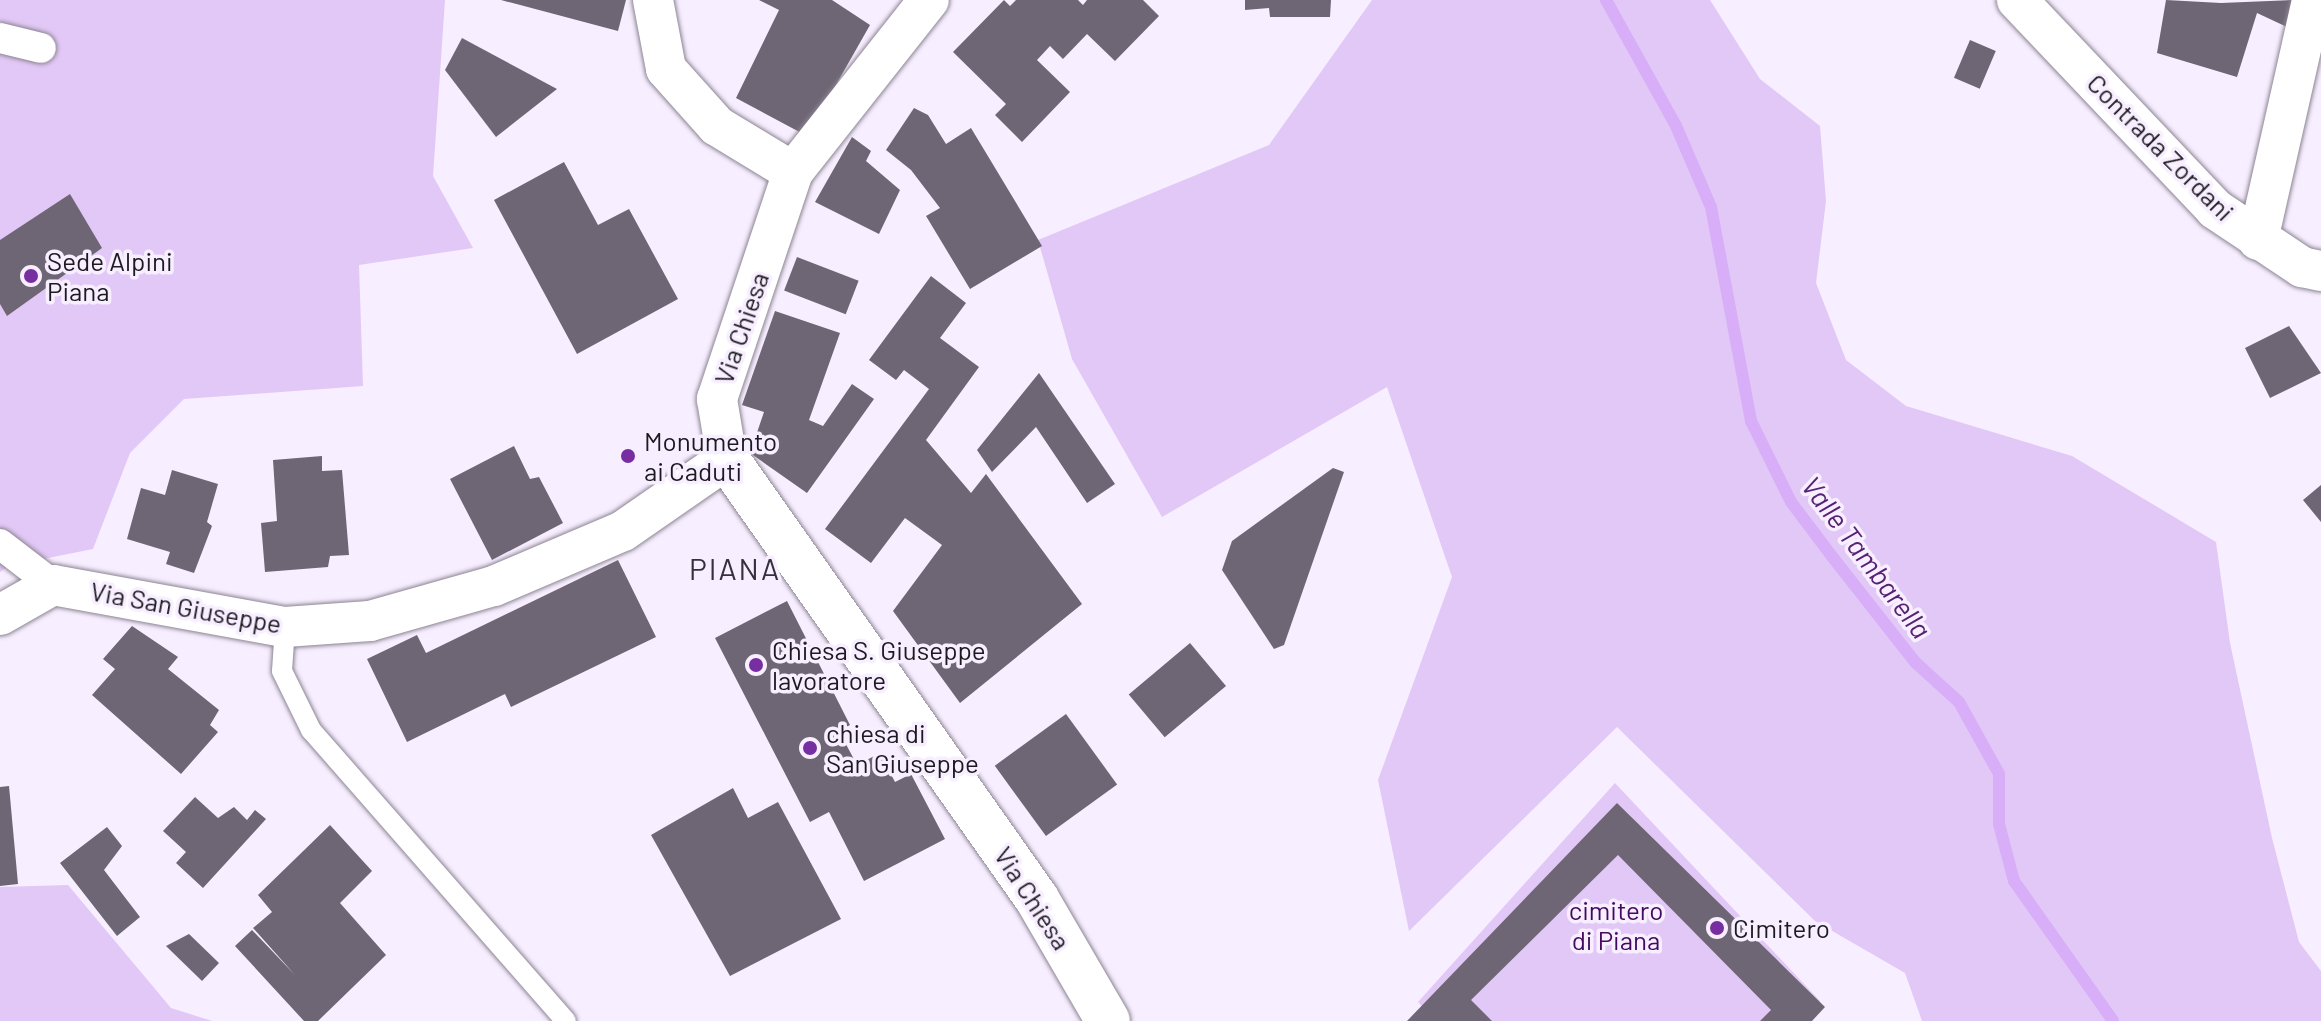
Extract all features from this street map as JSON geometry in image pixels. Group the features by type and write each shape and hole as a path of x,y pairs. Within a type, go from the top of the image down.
{"street":[{"path":"653,0 666,69 717,126 793,172"},
{"name":"Via Chiesa","path":"929,0 793,172 717,399 727,459 1037,899 1108,1021"},
{"name":"Contrada Zordani","path":"2017,0 2215,209 2302,267 2321,271"},
{"path":"2258,240 2312,0"},
{"path":"0,38 41,48"},
{"name":"Via San Giuseppe","path":"0,615 53,585 285,627 370,621 494,586 623,531 727,459"},
{"path":"0,544 53,585"}],"lane":[{"path":"285,627 282,671 311,730 566,1021"}],"green space":[{"path":"0,0 445,0 433,176 473,248 359,265 363,386 184,399 130,453 93,549 8,566 0,572"},
{"path":"1372,0 1710,0 1760,79 1820,126 1826,201 1816,283 1846,360 1906,406 2072,456 2216,542 2230,643 2272,838 2299,942 2321,971 2321,1021 1922,1021 1905,973 1815,921 1617,727 1409,931 1378,780 1452,577 1387,387 1162,517 1072,359 1038,240 1269,145"},
{"name":"cimitero di Piana","path":"1615,783 1820,1001 1799,1021 1436,1021 1418,1002"},
{"path":"68,885 171,1008 212,1021 0,1021 0,887"}],"building":[{"path":"501,0 626,0 618,31"},
{"path":"759,0 832,0 870,25 807,136 736,98 779,10"},
{"path":"1004,0 1010,6 1016,0 1078,0 1083,5 1087,0 1143,0 1159,16 1115,61 1087,34 1063,59 1050,46 1037,60 1070,92 1022,142 995,115 1006,104 953,52"},
{"path":"1245,0 1331,0 1330,17 1270,17 1269,8 1245,10"},
{"path":"2166,0 2221,3 2293,0 2287,27 2257,13 2237,77 2157,53"},
{"path":"462,38 557,89 496,137 445,70"},
{"path":"1970,40 1996,51 1980,89 1954,78"},
{"path":"914,108 928,115 946,144 971,128 1042,246 970,289 926,216 940,208 911,170 886,150"},
{"path":"852,137 871,151 866,161 900,190 879,234 815,202"},
{"path":"564,162 598,225 629,209 678,299 577,354 494,200"},
{"name":"Sede Alpini Piana","path":"70,194 102,248 7,316 0,304 0,240"},
{"path":"797,257 859,281 846,314 784,291"},
{"path":"931,276 966,303 940,338 979,367 926,440 971,493 986,474 1082,604 960,703 893,611 942,545 905,518 871,563 825,529 929,389 904,370 896,380 869,360"},
{"path":"775,311 840,333 809,420 823,426 852,384 874,399 807,493 750,453 764,412 742,405"},
{"path":"2289,326 2321,373 2270,398 2245,348"},
{"path":"1039,373 1115,484 1087,503 1036,427 992,472 977,450"},
{"path":"514,446 530,479 539,477 563,523 492,560 450,479"},
{"path":"322,456 322,471 342,470 349,555 330,556 328,567 265,572 261,523 277,521 273,460"},
{"path":"1333,468 1344,472 1284,645 1274,649 1222,570 1232,541"},
{"path":"172,470 218,484 207,522 212,526 194,573 166,564 170,552 127,539 141,488 165,495"},
{"path":"2321,485 2321,522 2303,500"},
{"path":"618,560 656,637 511,707 505,694 407,742 367,659 417,635 426,653"},
{"name":"chiesa di San Giuseppe","path":"787,601 850,725 839,731 857,765 880,753 895,782 911,774 945,839 864,881 829,812 810,822 715,638"},
{"path":"132,626 178,657 168,669 219,710 210,725 218,732 181,774 92,695 115,669 103,659"},
{"path":"1190,643 1226,686 1165,737 1129,694"},
{"path":"1066,714 1117,784 1046,836 995,766"},
{"path":"9,786 18,884 0,886 0,787"},
{"path":"733,788 748,818 778,802 841,919 730,976 651,835"},
{"path":"195,797 218,818 234,807 247,820 255,810 266,819 203,888 176,863 186,852 163,831"},
{"name":"Cimitero","path":"1617,803 1825,1007 1812,1021 1760,1021 1771,1010 1618,855 1471,1000 1492,1021 1407,1021"},
{"path":"330,825 372,871 340,903 386,955 318,1021 304,1021 235,946 252,930 295,975 253,928 272,912 258,895"},
{"path":"107,827 122,846 104,870 140,917 117,936 60,863"},
{"path":"189,934 219,963 202,981 166,946"}],"waterway":[{"name":"Valle Tambarella","path":"1606,0 1676,126 1711,207 1751,421 1791,502 1915,662 1959,702 1999,774 1999,824 2014,881 2113,1021"}],"place":[{"name":"Sede Alpini Piana","path":"31,276"},
{"name":"Monumento ai Caduti","path":"628,456"},
{"name":"Chiesa S. Giuseppe lavoratore","path":"756,665"},
{"name":"chiesa di San Giuseppe","path":"810,748"},
{"name":"Cimitero","path":"1717,928"}],"district":[{"name":"PIANA","path":"735,568"}]}
